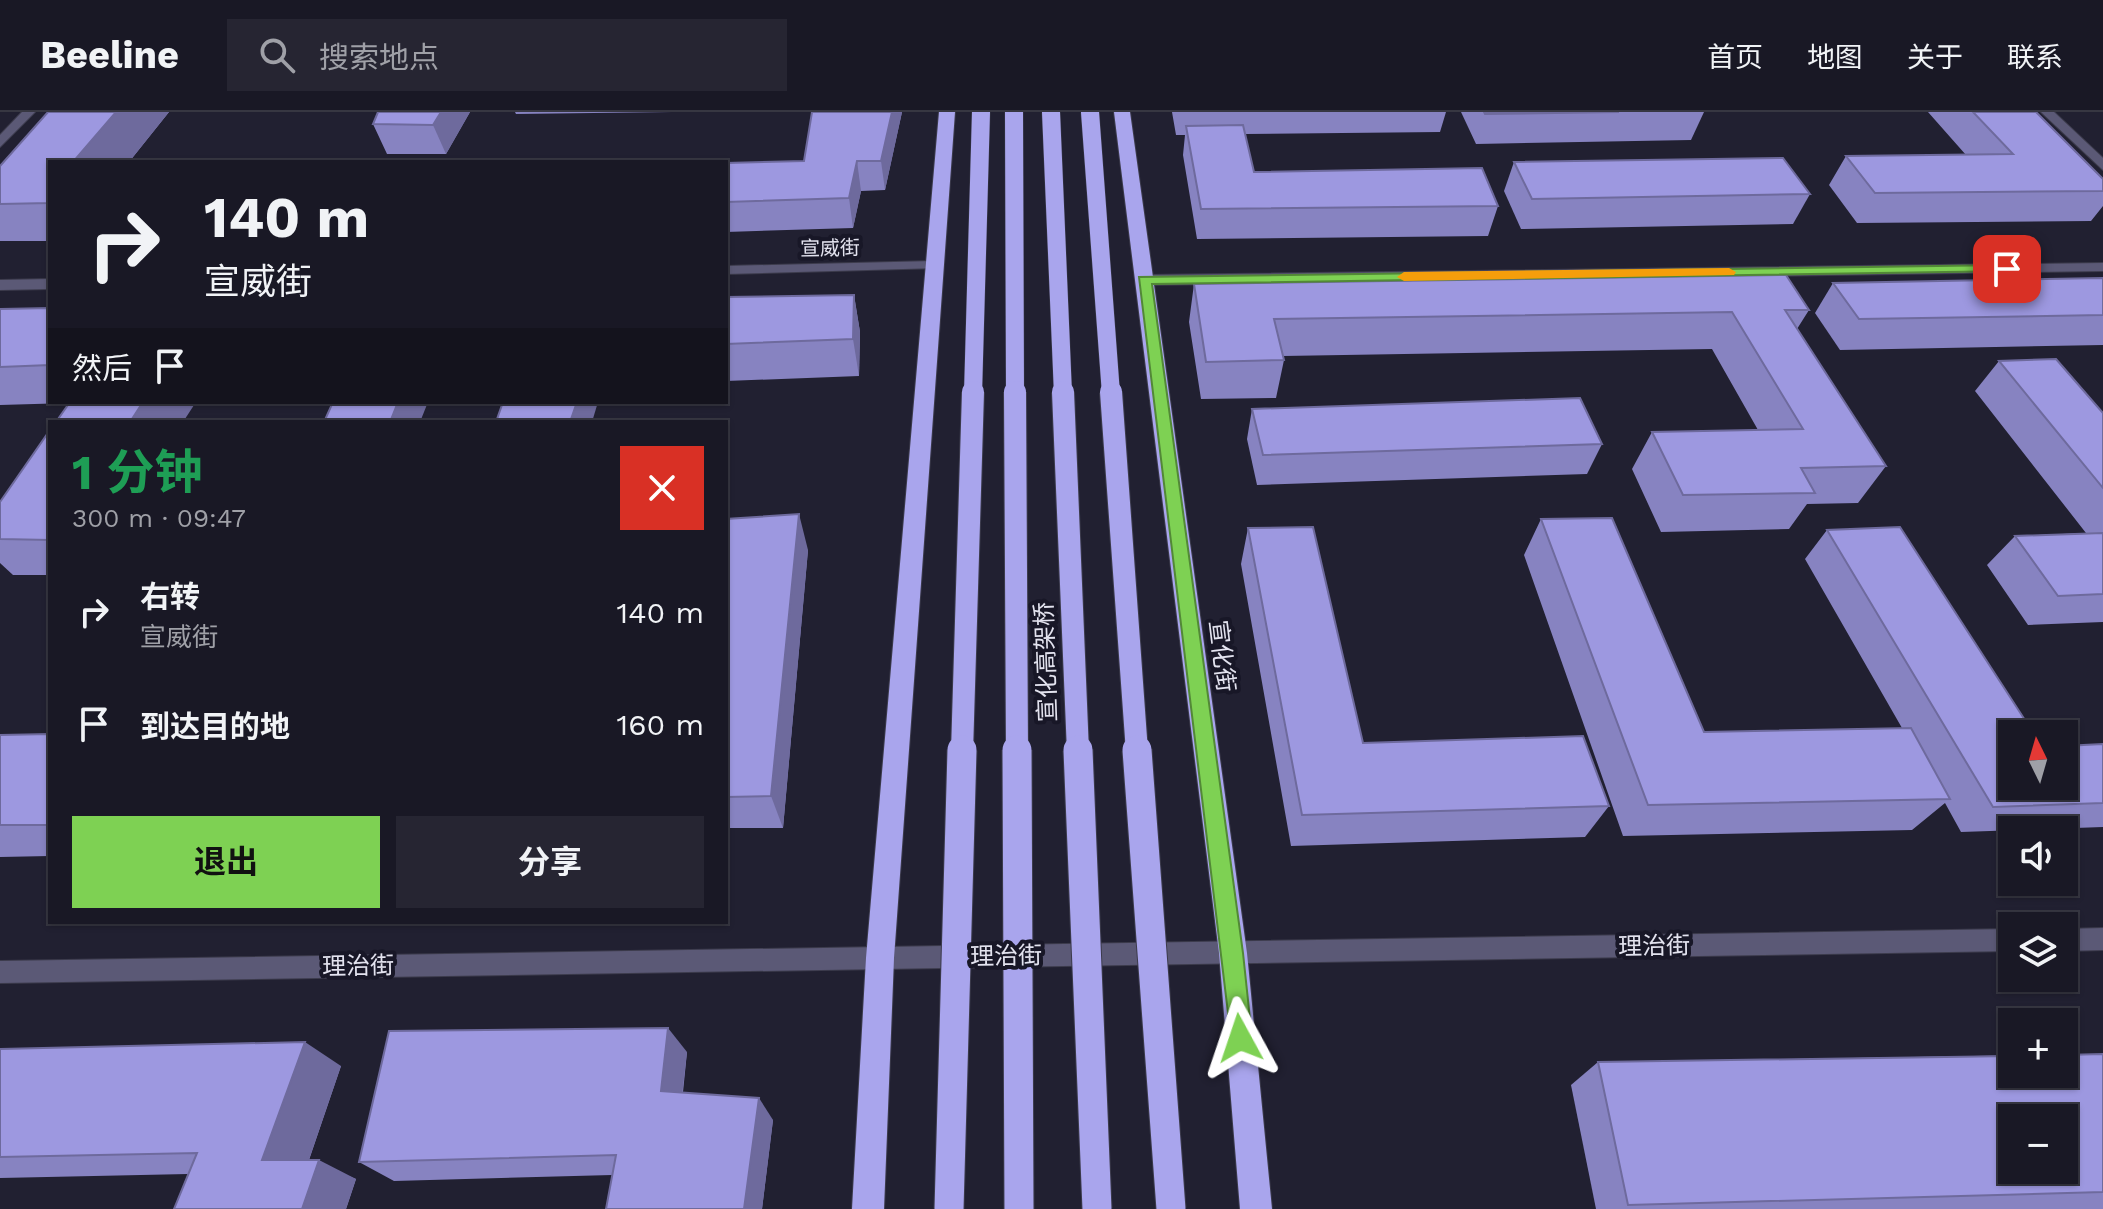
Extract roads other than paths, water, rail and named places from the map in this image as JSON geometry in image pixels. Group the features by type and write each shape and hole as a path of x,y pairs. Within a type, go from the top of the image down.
{"highway":[{"path":"868,1209 880,958 947,112"},
{"path":"949,1209 981,112"},
{"name":"宣化高架桥","path":"1014,112 1019,1209"},
{"name":"宣化高架桥","path":"1051,112 1097,1209"},
{"path":"1090,112 1171,1209"},
{"name":"宣化街","path":"1122,112 1233,953 1256,1209"}],"street":[{"path":"0,143 29,112"},
{"path":"2047,112 2103,166"},
{"name":"宣威街","path":"728,270 934,265"},
{"path":"1144,280 2103,267"},
{"path":"0,285 48,284"},
{"path":"2078,940 2103,939"},
{"name":"理治街","path":"0,972 1998,940"}]}
